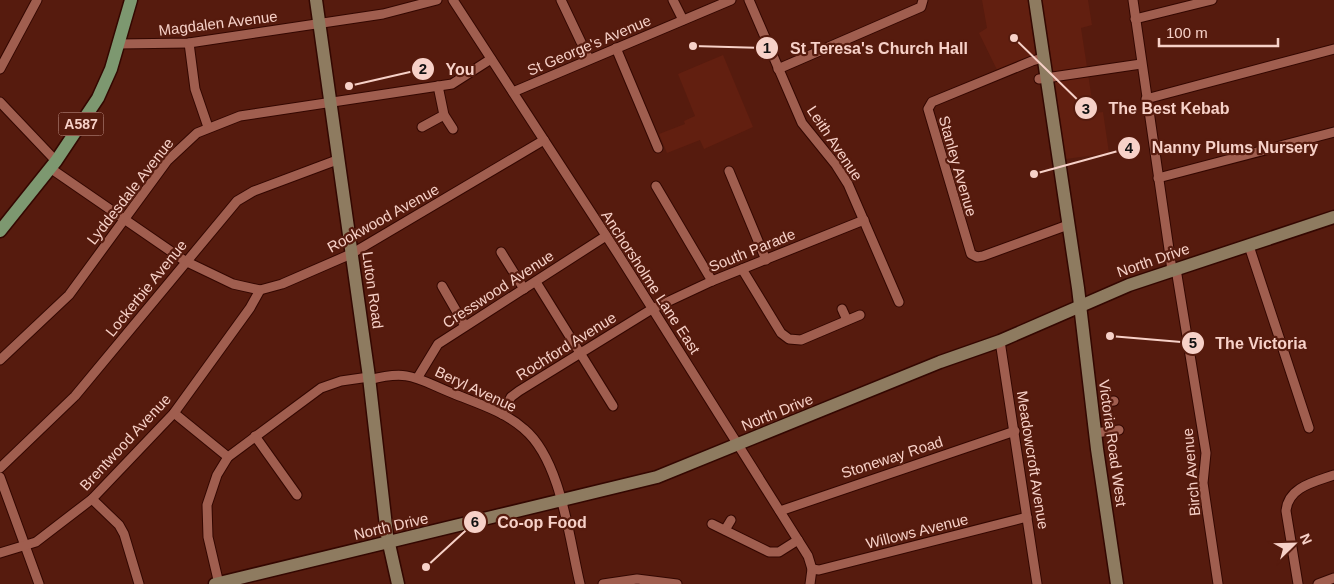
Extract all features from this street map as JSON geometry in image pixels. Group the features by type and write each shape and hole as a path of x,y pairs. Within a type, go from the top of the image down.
{"main road":[{"name":"A587","path":"0,231 53,165 98,98 118,44 131,0"}],"street":[{"path":"0,69 37,0"},
{"name":"Luton Road","path":"316,0 369,378 378,467 389,543 398,584"},
{"name":"Magdalen Avenue","path":"118,44 189,43 383,14 438,0"},
{"name":"Anchorsholme Lane East","path":"453,0 739,445 810,560 812,569"},
{"path":"561,0 589,59"},
{"path":"673,0 683,20"},
{"name":"St George's Avenue","path":"513,92 731,0"},
{"name":"Leith Avenue","path":"749,0 802,123 840,170 864,220 899,302"},
{"path":"778,69 921,7 923,0"},
{"name":"Victoria Road West","path":"1028,0 1043,78 1071,290 1079,307 1117,584"},
{"name":"Victoria Road West","path":"1035,0 1040,59"},
{"name":"Birch Avenue","path":"1133,0 1158,178 1206,453 1203,483 1218,584"},
{"path":"1135,19 1212,0"},
{"path":"189,43 195,89 208,127"},
{"path":"616,48 658,148"},
{"path":"1146,99 1334,50"},
{"name":"Lyddesdale Avenue","path":"0,360 69,295 175,152 186,141 208,127 240,116 452,84 491,59"},
{"name":"Stanley Avenue","path":"1040,59 932,102 928,109 971,254 977,257 983,256 1064,226"},
{"path":"1043,78 1141,64"},
{"path":"438,86 444,115 453,129"},
{"name":"Rookwood Avenue","path":"0,102 53,165 124,220 185,261 232,284 260,290 282,284 351,254 544,140"},
{"path":"422,127 444,115"},
{"path":"1158,178 1334,132"},
{"name":"Lockerbie Avenue","path":"0,468 75,396 236,201 254,191 337,160"},
{"path":"729,171 766,260"},
{"path":"656,186 712,281"},
{"name":"North Drive","path":"217,584 561,502 657,477 940,362 1000,341 1122,287 1334,217"},
{"name":"South Parade","path":"652,309 712,281 864,220"},
{"name":"Cresswood Avenue","path":"418,377 438,344 606,236"},
{"path":"1249,246 1310,428"},
{"path":"501,252 524,289"},
{"path":"742,269 781,333 789,339 801,340 860,315"},
{"path":"536,282 613,406"},
{"path":"442,286 465,326"},
{"name":"Brentwood Avenue","path":"0,553 36,542 92,500 174,414 250,308 260,290"},
{"name":"Rochford Avenue","path":"502,414 511,398 519,391 652,309"},
{"path":"842,309 847,320"},
{"name":"Meadowcroft Avenue","path":"1000,341 1037,584"},
{"name":"Beryl Avenue","path":"228,457 321,388 341,381 394,374 418,377 502,414 523,428 537,442 547,459 561,502 580,584"},
{"path":"1095,433 1114,430 1106,402 1114,400"},
{"path":"174,414 228,457 217,475 207,506 208,537 217,584"},
{"name":"Stoneway Road","path":"780,511 1015,432"},
{"path":"255,436 297,495"},
{"path":"1298,584 1286,511 1287,503 1299,488 1334,475"},
{"path":"0,478 39,584"},
{"path":"92,500 119,525 124,534 139,584"},
{"name":"Willows Avenue","path":"812,569 819,570 1028,517"},
{"path":"725,530 730,520"},
{"path":"712,524 769,552 780,552 798,540"},
{"path":"810,584 812,569"},
{"path":"1318,584 1334,578"},
{"path":"603,584 637,579 677,584"}],"shaded area":[{"path":"982,0 1028,0 1036,59 999,74 979,33 987,28"},
{"path":"1035,0 1088,0 1092,25 1081,28 1094,113 1103,112 1109,153 1059,160"},
{"path":"723,55 753,127 704,149 700,140 667,153 659,134 685,124 684,121 695,116 678,74"}],"place":[{"name":"The Best Kebab","path":"1014,38"},
{"name":"St Teresa's Church Hall","path":"693,46"},
{"name":"You","path":"349,86"},
{"name":"Nanny Plums Nursery","path":"1034,174"},
{"name":"The Victoria","path":"1110,336"},
{"name":"Co-op Food","path":"426,567"}]}
